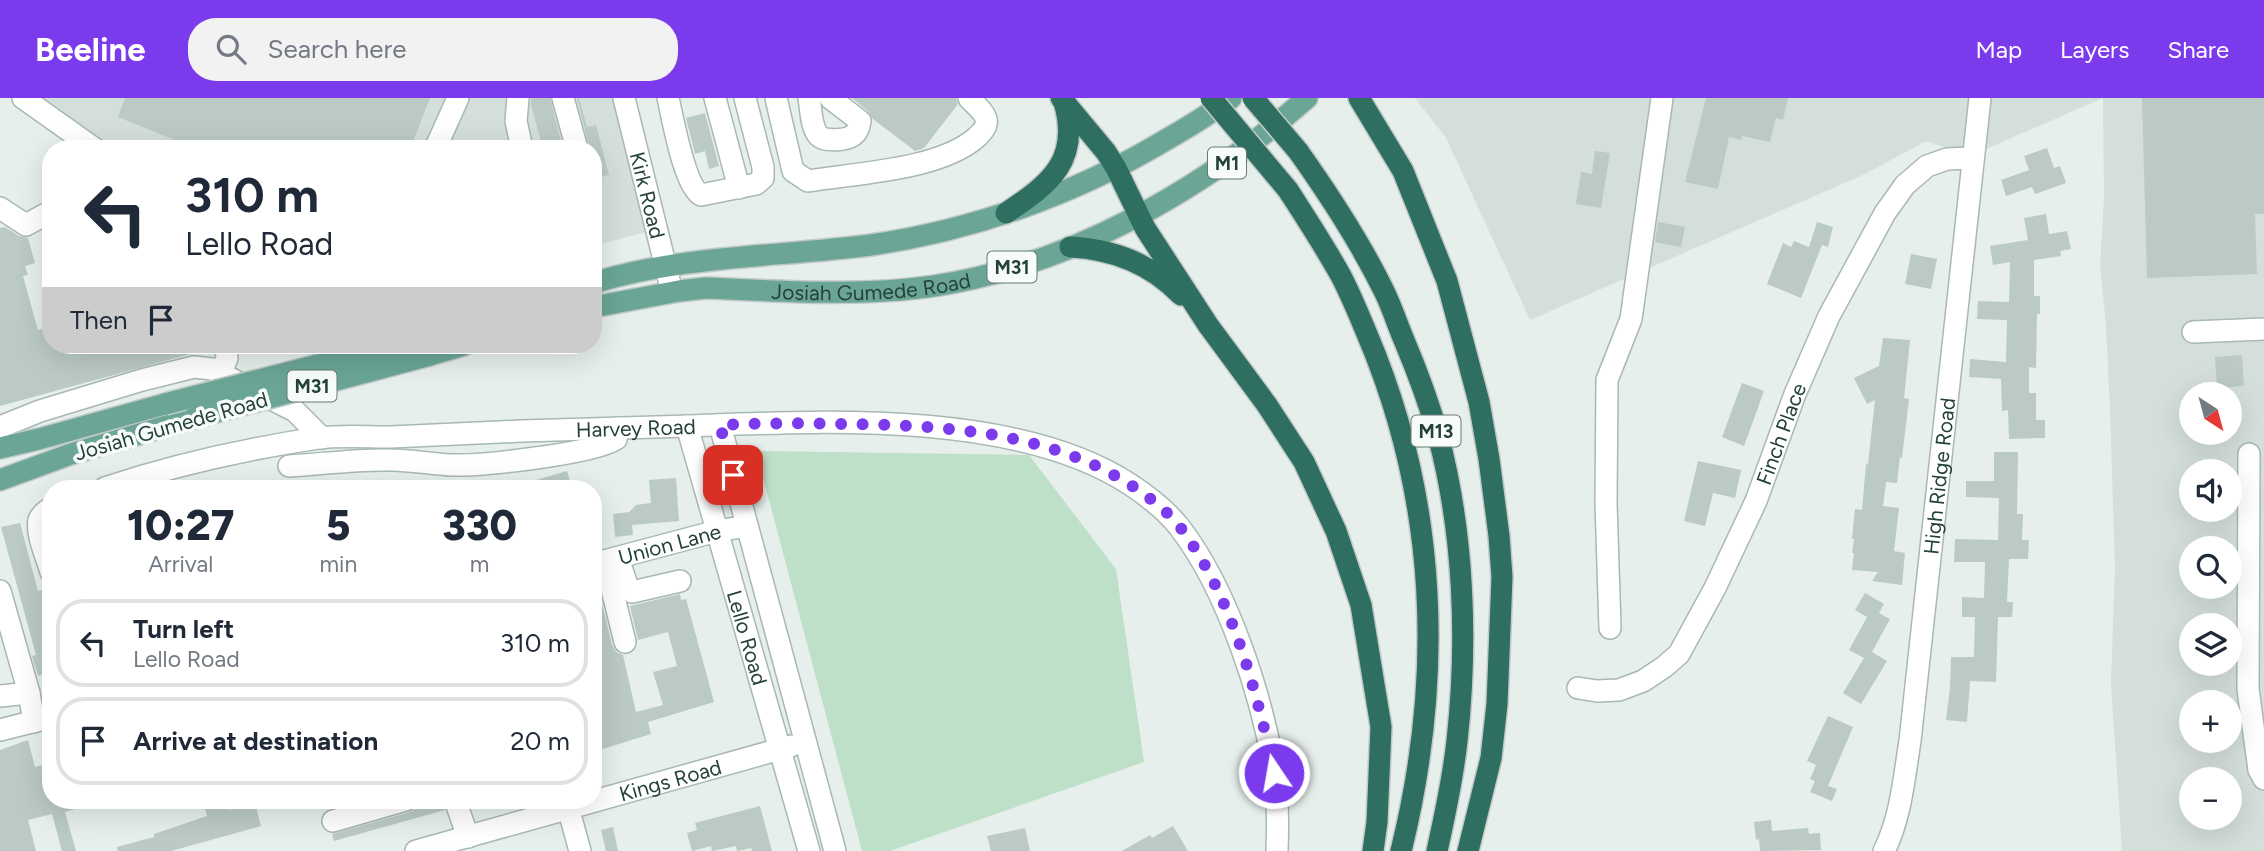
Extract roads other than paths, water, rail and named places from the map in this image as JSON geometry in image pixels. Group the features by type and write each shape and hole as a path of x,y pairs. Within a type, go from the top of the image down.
{"highway":[{"name":"M13","path":"1211,98 1289,190 1342,278 1388,386 1404,438 1416,489 1429,615 1428,679 1422,744 1401,851"},
{"name":"M13","path":"1253,98 1298,151 1347,223 1385,292 1416,368 1438,436 1455,532 1462,640 1457,742 1437,851"},
{"path":"1359,98 1403,170 1447,281 1479,402 1489,459 1502,577 1497,704 1491,758 1468,851"},
{"path":"1375,98 1386,140"},
{"path":"1063,100 1106,152 1139,215 1208,325 1267,405 1304,462 1336,531 1361,605 1381,727 1378,809 1373,851"},
{"path":"1006,213 1049,182 1060,167 1068,136 1069,117 1063,100"},
{"path":"1070,247 1111,252 1156,273 1178,292 1208,325"}],"main road":[{"name":"M1","path":"1116,168 1180,132 1231,98"},
{"name":"M1","path":"1139,215 1226,164 1267,134 1307,98"},
{"name":"Josiah Gumede Road","path":"602,281 666,267 873,244 957,227 1050,198 1116,168"},
{"name":"Josiah Gumede Road","path":"602,305 706,288 877,291 934,286 1022,264 1070,247 1139,215"},
{"name":"Josiah Gumede Road","path":"0,448 361,354"},
{"name":"Josiah Gumede Road","path":"0,480 71,454 194,418 433,354"}],"street":[{"path":"23,98 82,140"},
{"path":"439,140 458,98"},
{"path":"518,98 516,121 520,140"},
{"path":"563,98 575,140"},
{"name":"Kirk Road","path":"624,98 672,292"},
{"path":"668,98 688,177 695,191 701,195 756,184 764,175 745,98"},
{"path":"715,98 739,187"},
{"path":"776,98 793,171 808,181 940,159 954,153 977,136 986,125 985,115 969,98"},
{"path":"808,98 819,136 824,139 848,138 854,135 860,121 830,98"},
{"path":"1610,628 1606,503 1607,380 1631,320 1662,98"},
{"name":"High Ridge Road","path":"1884,851 1894,829 1899,808 1910,741 1980,98"},
{"name":"Finch Place","path":"1578,688 1619,690 1643,681 1679,654 1715,588 1756,501 1795,394 1829,316 1885,213 1905,185 1927,166 1947,159 1972,158"},
{"path":"0,208 26,225 42,216"},
{"path":"2193,332 2264,329"},
{"path":"221,373 227,354"},
{"path":"0,427 40,411 194,367 212,369 295,411 322,438"},
{"name":"Harvey Road","path":"130,480 222,456 322,438 618,428 768,423 896,425 1006,437 1054,449 1102,469 1149,498 1173,520 1197,552 1230,619 1264,723 1274,773 1278,821 1276,851"},
{"name":"Lello Road","path":"720,425 835,851"},
{"name":"Lello Road","path":"687,426 809,851"},
{"path":"289,466 391,460 453,465 477,464 566,453 612,442 617,437 618,428"},
{"path":"389,437 391,460"},
{"path":"2249,454 2248,689 2259,770 2264,779"},
{"path":"42,515 39,521 42,541"},
{"name":"Union Lane","path":"604,570 717,531 747,526"},
{"path":"604,570 632,592 680,581"},
{"path":"604,570 625,642"},
{"path":"0,591 29,693 42,720 0,730"},
{"path":"0,696 29,693"},
{"name":"Kings Road","path":"602,796 805,742"},
{"path":"332,821 374,809"},
{"path":"458,809 468,837"},
{"name":"Kings Road","path":"429,849 555,809"},
{"path":"568,809 580,851"}]}
